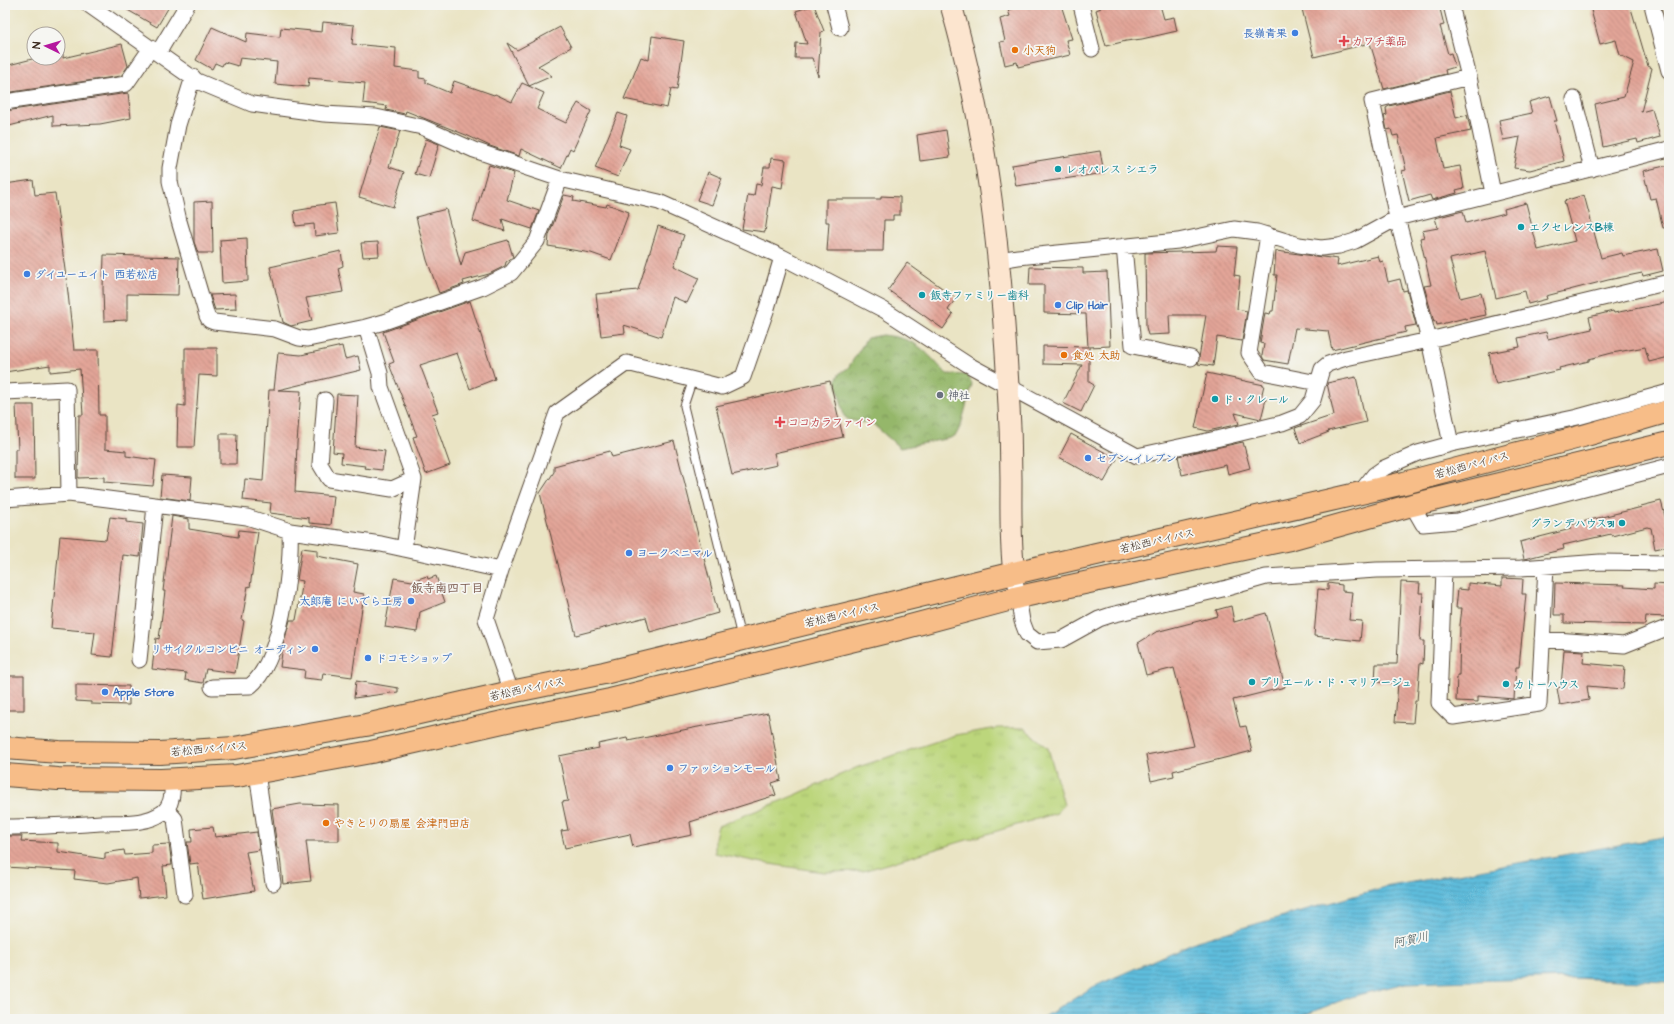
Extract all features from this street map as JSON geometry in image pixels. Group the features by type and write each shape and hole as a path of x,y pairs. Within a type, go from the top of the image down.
{"highway":[{"name":"若松西バイパス","path":"5,748 59,752 153,753 234,748 366,725 511,692 604,673 1014,573 1360,494 1568,440 1669,411"},
{"path":"5,775 58,779 172,779 257,773 371,752 516,719 610,700 899,629 1019,597 1290,539 1412,505 1669,443"}],"street":[{"path":"89,5 197,80 252,104 324,114 376,117 422,127 474,150 560,179 659,202 782,257 884,310 967,364 1136,456 1282,423 1300,416 1313,400 1322,369 1328,364 1346,358 1429,340 1669,282"},
{"path":"5,102 126,84 154,51 187,5"},
{"path":"834,5 840,28"},
{"path":"951,5 975,103 995,217 1008,387 1011,466 1011,551 1022,622 1027,634 1037,642 1052,642 1061,640 1099,619 1111,615 1227,588 1266,577 1377,570 1521,568 1600,562 1669,563"},
{"path":"1081,5 1092,49"},
{"path":"1451,5 1469,77 1493,194"},
{"path":"1652,5 1669,71"},
{"path":"193,77 178,125 170,168 170,181 179,221 209,320 214,322 276,329 299,338 308,339 366,327 476,290 511,273 537,241 560,179"},
{"path":"1451,444 1429,340 1398,218 1372,101 1469,77"},
{"path":"1574,99 1592,169"},
{"path":"999,260 1178,241 1234,229 1257,232 1299,245 1321,248 1339,246 1355,241 1398,218 1669,150"},
{"path":"1268,235 1249,353 1262,372 1318,383"},
{"path":"1124,246 1133,346 1191,358"},
{"path":"511,692 486,619 557,413 627,363 722,386 743,377 767,308 782,257"},
{"path":"366,327 380,373 381,387 414,480 404,549"},
{"path":"5,392 67,389 69,494"},
{"path":"1360,494 1374,475 1384,468 1418,453 1451,444 1578,417 1669,392"},
{"path":"325,400 320,464 329,479 392,489 414,480"},
{"path":"1412,505 1423,524 1457,521 1669,466"},
{"path":"5,499 69,494 247,517 290,531 380,544 502,570"},
{"path":"139,660 156,506"},
{"path":"212,687 250,686 261,675 274,643 284,606 290,561 290,531"},
{"path":"1444,569 1439,703 1453,717 1539,704 1546,566"},
{"path":"1542,639 1624,645 1669,627"},
{"path":"257,773 273,883"},
{"path":"5,827 42,827 144,821 163,813 171,802 173,790 172,779"},
{"path":"166,809 175,819 186,896"}],"lane":[{"path":"692,379 684,406 742,639"}],"green space":[{"path":"883,335 905,339 920,347 947,374 968,375 972,384 961,425 956,435 950,438 900,448 873,424 849,420 844,416 836,380 840,373 848,368 867,338"},
{"path":"998,728 1024,728 1048,748 1064,805 1057,813 863,871 823,872 763,863 715,853 715,838 718,826 793,796 858,767 956,735"}],"water":[{"name":"阿賀川","path":"1669,836 1669,982 1571,978 1405,983 1350,997 1294,1019 1041,1019 1093,987 1197,941 1385,887"}],"building":[{"path":"119,5 170,5 157,27"},
{"path":"814,5 824,31 821,32 818,76 812,58 795,58 796,43 807,44 796,11"},
{"path":"1025,5 1061,5 1072,39 1066,40 1070,55 1018,67 1017,62 1005,65 1000,42 1005,41 1000,19 1010,16 1008,10"},
{"path":"1100,5 1160,5 1164,19 1174,17 1177,31 1106,46 1096,10 1101,8"},
{"path":"1301,5 1439,5 1444,25 1440,26 1448,54 1451,53 1455,67 1445,70 1446,74 1384,89 1370,43 1314,57"},
{"path":"1611,5 1630,5 1648,66 1652,68 1641,112 1652,109 1660,137 1638,143 1637,139 1603,147 1595,104 1624,97 1634,62 1620,55 1616,40 1600,44 1591,10"},
{"path":"323,22 354,25 352,44 396,48 395,68 419,71 419,78 426,79 426,83 450,93 454,81 494,95 495,94 512,102 522,83 544,93 537,109 566,123 578,103 591,111 573,150 570,148 561,168 521,149 519,156 490,146 406,111 405,114 386,110 387,106 363,103 365,83 309,78 308,87 275,84 277,62 240,58 238,66 224,62 222,66 215,63 212,69 196,60 212,27 246,42 247,33 280,37 281,28 322,32"},
{"path":"560,27 571,47 538,66 552,76 529,86 507,43 517,50"},
{"path":"652,36 684,41 677,90 671,89 667,108 624,99 641,57 649,60"},
{"path":"122,44 128,66 121,76 5,93 5,66 26,61 26,66 66,66 66,57"},
{"path":"1450,91 1456,118 1467,115 1471,131 1437,138 1443,169 1460,166 1464,188 1456,190 1457,193 1432,200 1430,195 1409,201 1402,171 1406,170 1398,135 1393,136 1391,129 1387,130 1384,116 1387,115 1386,108"},
{"path":"128,93 131,118 100,124 53,126 53,115 5,127 5,111"},
{"path":"1550,96 1557,121 1554,121 1564,161 1530,170 1514,168 1520,137 1503,140 1499,120 1532,113 1529,102"},
{"path":"618,113 627,116 619,145 630,149 618,177 595,168"},
{"path":"380,127 400,131 389,167 404,172 393,207 359,197"},
{"path":"946,130 950,157 920,161 917,135"},
{"path":"426,139 439,144 429,178 415,174"},
{"name":"レオパレス シエラ","path":"1100,151 1104,173 1016,186 1012,165"},
{"path":"771,158 786,160 782,188 772,186 765,232 742,229 748,195 754,196 756,184 761,185 764,167 770,167"},
{"path":"489,165 514,173 507,200 539,211 532,229 502,219 505,231 473,221"},
{"path":"1669,165 1669,227 1663,228 1656,198 1650,199 1643,171"},
{"path":"708,172 722,178 712,205 697,200"},
{"path":"33,180 35,195 55,193 74,350 98,350 99,415 105,415 105,449 126,451 126,456 156,460 153,486 104,482 104,477 78,478 79,415 83,415 80,369 50,372 50,365 5,372 5,184"},
{"path":"564,195 574,197 573,201 606,207 607,204 629,212 611,260 591,253 548,246 549,235"},
{"path":"1584,195 1601,258 1622,253 1623,256 1658,249 1663,271 1643,276 1642,273 1608,280 1546,296 1547,299 1528,304 1525,291 1496,298 1485,251 1450,259 1460,298 1481,293 1486,315 1465,318 1437,325 1436,321 1434,322 1424,286 1431,285 1420,238 1424,237 1422,231 1438,228 1435,218 1463,211 1466,223 1505,213 1504,209 1526,203 1538,250 1575,241 1564,201"},
{"path":"881,196 900,197 900,215 893,215 893,220 884,220 883,251 827,251 829,222 826,222 826,199 881,199"},
{"path":"212,201 213,253 198,253 194,242 194,202"},
{"path":"335,203 339,233 315,236 314,224 296,226 294,211 312,208 312,206"},
{"path":"446,209 461,266 465,252 508,240 513,257 506,262 505,266 489,274 463,281 464,284 439,293 427,260 416,217"},
{"path":"658,226 684,235 674,266 699,278 687,303 673,297 661,337 624,325 625,333 601,336 596,294 638,290"},
{"path":"247,238 248,281 222,283 220,240"},
{"path":"378,242 379,256 363,257 361,243"},
{"path":"1217,246 1237,247 1234,275 1240,276 1237,309 1247,311 1242,341 1217,337 1213,366 1198,364 1206,315 1169,315 1170,334 1148,335 1146,327 1145,253 1216,251"},
{"path":"341,251 343,266 338,268 343,292 306,298 312,321 291,326 283,322 270,267"},
{"path":"1276,251 1338,259 1337,266 1378,256 1380,262 1383,261 1388,282 1400,279 1403,291 1407,290 1416,325 1405,327 1406,332 1332,350 1328,331 1295,328 1288,364 1264,360 1262,356 1264,344 1260,343 1265,313 1270,314 1271,311 1273,311 1277,275 1274,275"},
{"path":"104,255 179,257 178,295 127,294 127,320 104,321"},
{"name":"飯寺ファミリー歯科","path":"907,263 956,298 948,310 953,314 943,329 888,290"},
{"path":"1030,267 1083,268 1083,273 1107,272 1110,346 1089,347 1089,382 1094,385 1081,412 1063,403 1082,365 1043,364 1043,346 1088,347 1086,314 1044,313 1044,285 1029,285"},
{"path":"235,294 236,309 215,310 210,295"},
{"path":"470,301 495,379 470,389 457,353 420,365 438,412 432,414 450,465 426,474 413,437 417,436 389,364 394,362 383,332"},
{"path":"1669,302 1669,357 1649,362 1645,347 1612,353 1589,359 1589,361 1559,368 1560,370 1496,384 1489,353 1520,347 1518,338 1546,332 1548,339 1592,329 1589,317 1613,311 1614,313"},
{"path":"342,346 345,359 358,356 361,370 278,390 301,391 295,492 334,496 331,525 309,523 309,518 270,513 271,503 243,500 245,479 263,481 269,390 274,390 278,353 301,355"},
{"path":"185,348 217,348 217,376 199,375 194,447 177,447 178,405 185,406"},
{"path":"1207,373 1264,385 1261,398 1266,399 1261,419 1235,413 1239,424 1208,431 1195,428"},
{"path":"1356,377 1366,422 1328,431 1329,432 1300,443 1295,428 1334,415 1327,383"},
{"name":"ココカラファイン","path":"830,381 843,437 774,453 777,465 732,475 716,406"},
{"path":"337,394 358,395 355,447 385,451 382,470 341,463 342,453 333,452"},
{"path":"16,405 34,405 35,479 15,479 15,449 18,449"},
{"path":"220,434 237,434 236,464 220,464"},
{"name":"セブン-イレブン","path":"1071,434 1117,459 1104,482 1059,457"},
{"name":"ヨークベニマル","path":"674,441 718,613 650,632 646,617 576,635 540,493 554,472 554,466 610,451 612,457"},
{"path":"1243,442 1250,468 1228,474 1226,465 1182,475 1178,456"},
{"path":"162,475 192,477 190,501 160,497"},
{"path":"1661,501 1669,531 1669,546 1655,549 1651,528 1647,527 1612,536 1611,534 1563,545 1564,549 1524,559 1520,542 1571,529 1570,525"},
{"path":"172,516 189,519 189,529 238,537 239,530 258,532 250,587 248,586 242,620 244,621 235,673 206,669 203,683 185,680 186,673 152,669 156,638 159,639"},
{"path":"110,517 126,519 126,522 143,524 140,557 123,555 112,657 92,655 95,632 51,628 60,536 106,540"},
{"path":"302,548 317,550 317,556 358,564 353,592 364,594 352,677 323,673 322,680 304,678 305,670 280,667 283,646 290,620 296,620 303,581 297,580"},
{"path":"427,576 428,579 436,576 445,602 420,612 417,632 385,627 394,578 412,581"},
{"path":"1502,578 1523,579 1522,594 1526,594 1519,667 1516,667 1514,699 1478,696 1478,702 1456,701 1457,675 1459,675 1460,625 1462,608 1456,608 1458,589 1468,590 1468,583 1502,586"},
{"path":"1401,582 1420,583 1419,593 1423,593 1420,641 1424,641 1423,664 1420,663 1417,701 1415,701 1413,723 1395,722 1398,683 1375,682 1376,664 1397,664"},
{"path":"1328,583 1342,585 1342,591 1352,592 1349,620 1362,621 1360,641 1314,636 1318,589 1328,590"},
{"path":"1555,583 1625,585 1624,587 1654,589 1654,584 1669,585 1669,614 1666,614 1666,617 1646,616 1645,625 1564,623 1564,615 1554,615"},
{"path":"1231,606 1234,622 1266,613 1285,687 1233,700 1240,727 1246,726 1252,751 1173,771 1174,776 1151,781 1146,755 1194,746 1174,668 1146,675 1138,643 1156,632 1218,616 1216,610"},
{"path":"1564,650 1584,651 1583,663 1625,667 1623,689 1587,686 1589,700 1560,705 1557,688 1561,687"},
{"path":"5,676 24,676 24,710 5,710"},
{"path":"356,681 398,688 398,692 354,698"},
{"path":"76,685 129,686 129,705 91,704 91,702 76,701"},
{"name":"ファッションモール","path":"768,713 781,780 772,783 776,795 690,822 692,835 633,847 630,834 565,848 561,831 568,830 562,802 568,801 559,756 599,748 598,744 627,738 628,741"},
{"path":"300,804 339,805 339,841 306,841 311,881 283,884 279,848 277,848 272,809"},
{"path":"213,827 215,837 257,832 259,850 246,852 254,891 203,899 198,863 190,864 187,842 192,842 191,829"},
{"path":"5,836 22,836 21,841 58,843 58,852 105,859 105,853 124,850 125,855 152,853 152,845 169,844 172,865 163,866 166,895 139,898 137,878 108,883 74,879 75,871 5,867"}],"place":[{"name":"長嶺青果","path":"1295,33"},
{"name":"カワチ薬品","path":"1344,41"},
{"name":"小天狗","path":"1015,50"},
{"name":"レオパレス シエラ","path":"1058,169"},
{"name":"エクセレンスB棟","path":"1521,227"},
{"name":"ダイユーエイト 西若松店","path":"27,274"},
{"name":"飯寺ファミリー歯科","path":"922,295"},
{"name":"Clip Hair","path":"1058,305"},
{"name":"食処 太助","path":"1064,355"},
{"name":"神社","path":"940,395"},
{"name":"ド・クレール","path":"1215,399"},
{"name":"ココカラファイン","path":"780,422"},
{"name":"セブン-イレブン","path":"1088,458"},
{"name":"グランデハウス31","path":"1622,523"},
{"name":"ヨークベニマル","path":"629,553"},
{"name":"太郎庵 にいでら工房","path":"411,601"},
{"name":"リサイクルコンビニ オーディン","path":"315,649"},
{"name":"ドコモショップ","path":"368,658"},
{"name":"プリエール・ド・マリアージュ","path":"1252,682"},
{"name":"カトーハウス","path":"1506,684"},
{"name":"Apple Store","path":"105,692"},
{"name":"ファッションモール","path":"670,768"},
{"name":"やきとりの扇屋 会津門田店","path":"326,823"}],"district":[{"name":"飯寺南四丁目","path":"447,588"}]}
